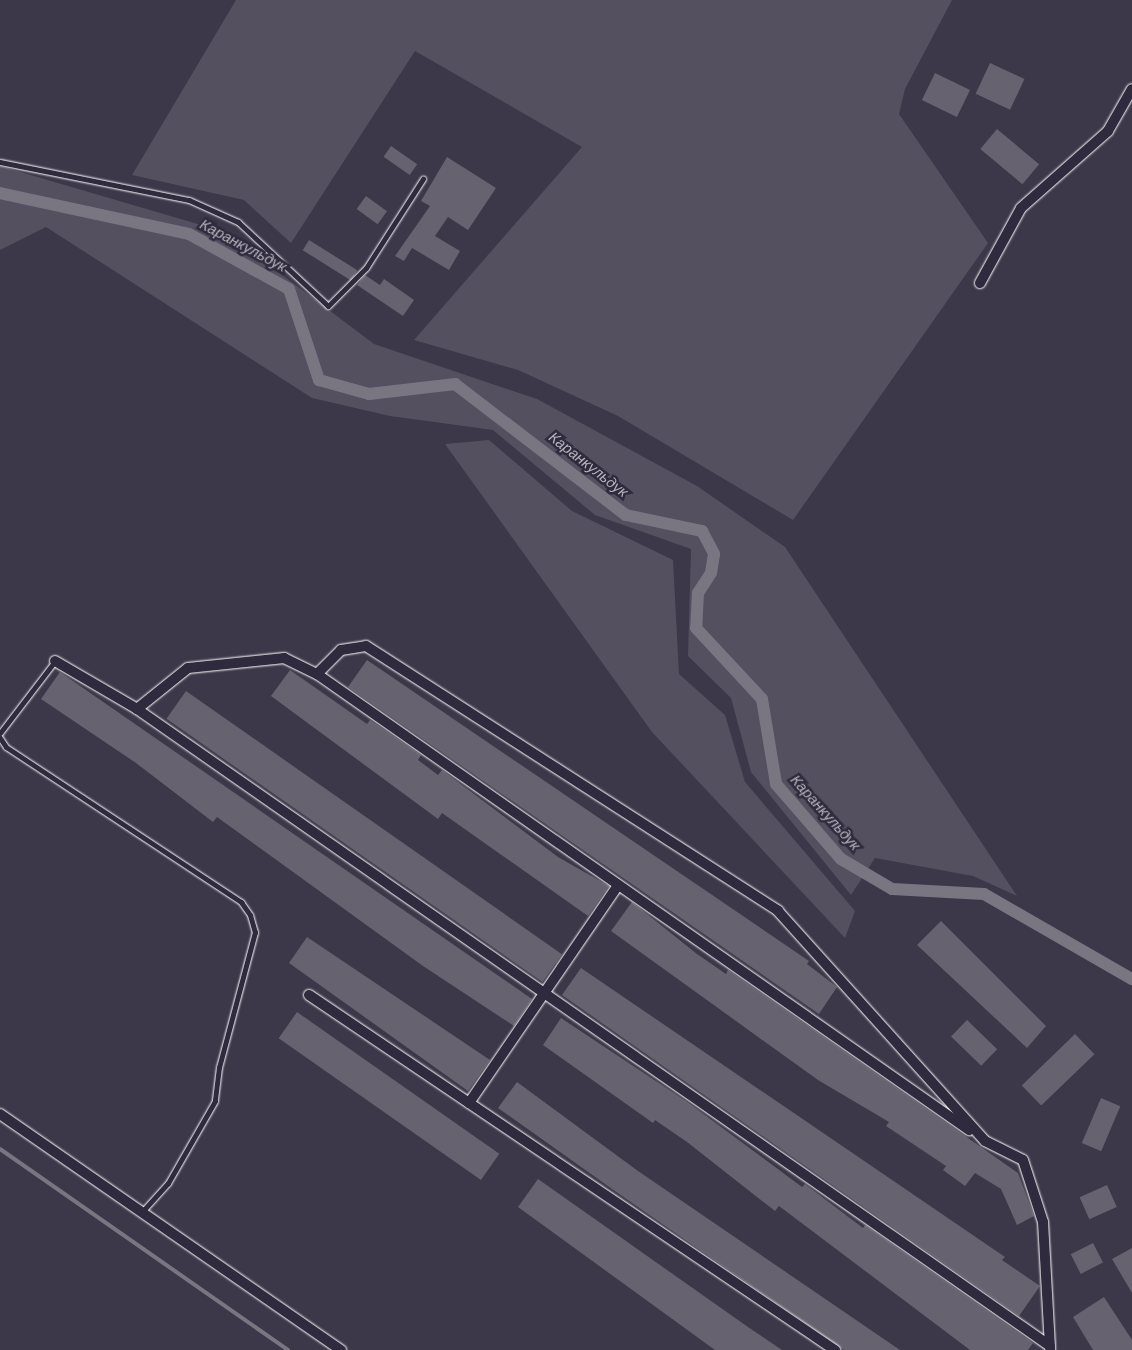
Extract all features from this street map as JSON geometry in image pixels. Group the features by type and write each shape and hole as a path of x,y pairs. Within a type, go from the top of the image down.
{"street":[{"path":"980,283 1021,208 1108,130 1132,89"},
{"path":"317,674 341,650 366,646 778,911 985,1141"},
{"path":"137,709 188,668 284,658 317,674 985,1141 1023,1160 1043,1222 1049,1349"},
{"path":"56,661 137,709 1049,1349"},
{"path":"469,1103 618,885"},
{"path":"309,995 835,1350"},
{"path":"0,1114 341,1350"}],"lane":[{"path":"0,162 189,200 238,222 328,306 366,268 424,179"},
{"path":"0,733 56,661"},
{"path":"0,738 6,747 240,902 250,915 255,932 219,1067 215,1101 168,1183 142,1212"}],"shaded area":[{"path":"236,0 952,0 905,89 899,114 988,243 793,520 618,416 518,370 414,340 582,147 415,51 291,243 244,200 132,175"},
{"path":"0,166 225,232 374,344 537,399 697,486 785,547 1017,896 973,876 875,858 851,895 751,772 731,698 688,656 691,549 595,515 493,430 390,416 312,398 46,227 0,250"},
{"path":"489,440 572,511 673,560 679,674 725,715 745,782 855,911 845,938 652,732 445,444"}],"building":[{"path":"990,63 1024,79 1010,110 976,94"},
{"path":"935,73 970,90 957,117 922,100"},
{"path":"997,129 1039,164 1022,184 980,149"},
{"path":"391,146 417,164 410,175 384,157"},
{"path":"447,157 496,188 468,230 448,217 435,236 460,251 449,270 412,248 404,261 395,256 430,206 421,201"},
{"path":"366,196 387,211 378,224 357,209"},
{"path":"309,240 357,270 351,280 303,250"},
{"path":"365,275 380,285 384,279 414,300 403,316 357,285"},
{"path":"367,660 809,961 807,964 837,987 819,1014 348,687"},
{"path":"290,670 367,724 370,720 421,755 418,760 438,775 442,770 558,857 609,886 588,916 442,813 438,819 271,696"},
{"path":"60,672 532,999 514,1026 423,966 217,817 213,822 136,763 41,699"},
{"path":"186,691 562,954 542,982 166,719"},
{"path":"632,902 697,954 726,974 728,970 1018,1173 1034,1216 1017,1225 1001,1189 975,1173 965,1186 943,1170 946,1166 886,1126 889,1122 818,1080 611,931"},
{"path":"941,921 1046,1026 1027,1048 917,945"},
{"path":"307,937 490,1060 468,1091 289,963"},
{"path":"581,968 1005,1257 1002,1260 1040,1286 1019,1316 562,995"},
{"path":"297,1012 499,1154 481,1180 279,1038"},
{"path":"561,1018 686,1101 802,1187 805,1184 863,1228 865,1225 1033,1343 1028,1350 970,1350 779,1206 775,1211 687,1142 655,1120 653,1123 543,1045"},
{"path":"967,1020 997,1049 981,1066 951,1037"},
{"path":"1075,1034 1094,1054 1041,1106 1022,1085"},
{"path":"517,1082 638,1171 900,1350 844,1350 612,1189 498,1108"},
{"path":"1101,1098 1120,1106 1101,1151 1082,1143"},
{"path":"538,1179 782,1350 715,1350 518,1207"},
{"path":"1107,1185 1117,1207 1089,1219 1080,1197"},
{"path":"1093,1243 1103,1263 1081,1274 1071,1254"},
{"path":"1132,1248 1132,1293 1112,1259"},
{"path":"1104,1297 1132,1340 1132,1350 1093,1350 1073,1317"}],"waterway":[{"name":"Каранкульдук","path":"0,193 189,234 289,289 319,380 369,394 455,384 626,515 702,531 714,554 711,573 698,593 696,628 762,699 776,784 841,859 892,889 984,894 1132,979"},
{"path":"0,1149 288,1350"}]}
